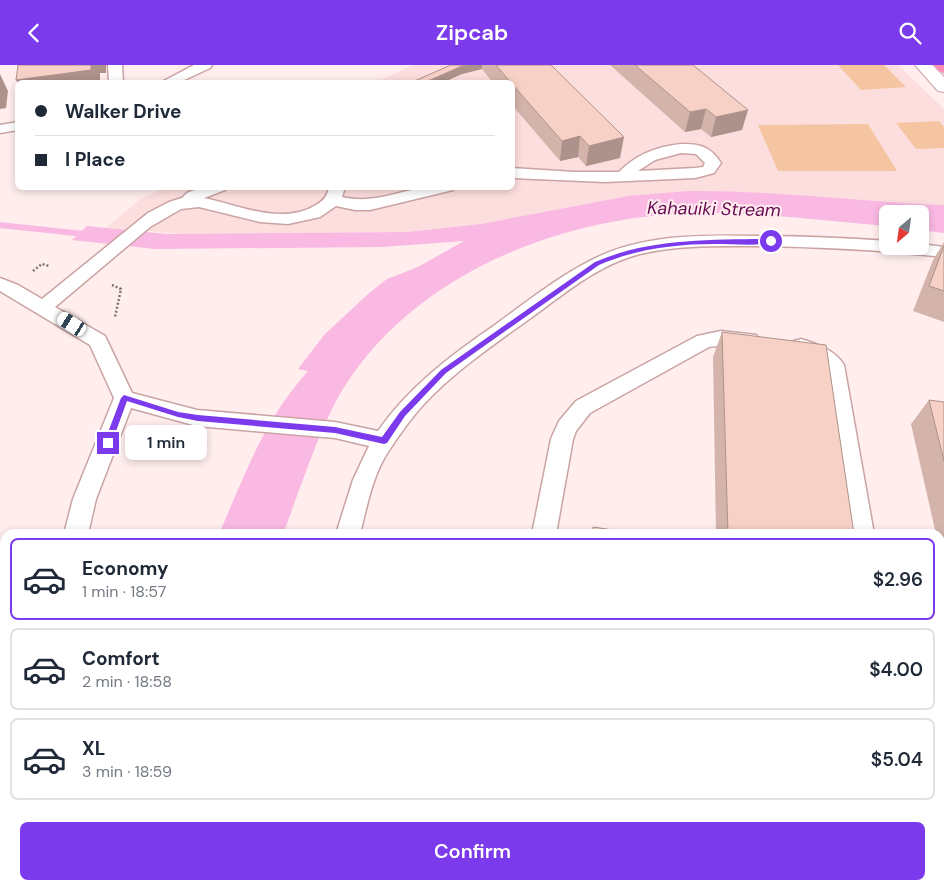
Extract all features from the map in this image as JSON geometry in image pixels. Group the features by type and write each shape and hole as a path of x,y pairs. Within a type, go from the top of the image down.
{"street":[{"path":"923,65 944,87"}],"lane":[{"path":"115,65 116,80"},
{"path":"172,80 205,65"},
{"path":"0,129 15,126"},
{"path":"515,173 540,172 575,177 625,175"},
{"path":"43,307 158,215 186,203 193,196 210,190"},
{"path":"221,190 218,196 218,202 221,207"},
{"path":"186,203 204,203 267,218 290,219 313,214 323,209 334,194 355,205 370,205 434,190"},
{"path":"349,529 356,502 368,471 384,441 403,414 444,371 580,274 616,256 656,245 693,242 789,242 879,246"},
{"path":"929,250 944,252"},
{"path":"0,284 43,307 98,341 124,398 116,425 79,512 77,529"},
{"path":"545,529 562,439 574,416 594,399 697,344 711,339 731,338 812,349 834,365 861,529"},
{"path":"124,398 178,415 335,430 384,441"}],"path":[{"path":"85,274 121,289 115,322 98,341"}],"shaded area":[{"path":"413,65 898,65 944,109 944,205 628,196 481,224 407,232 183,234 106,228 140,199 160,190 515,190 515,80 381,80"},
{"path":"838,65 884,65 906,87 861,90"},
{"path":"939,121 944,127 944,148 916,149 896,123"},
{"path":"868,124 897,171 778,171 758,125"}],"water":[{"name":"Kahauiki Stream","path":"688,191 752,192 944,205 944,233 929,231 929,205 879,205 879,225 728,213 675,214 625,219 576,230 527,246 480,267 437,293 397,324 363,361 335,403 328,418 285,529 221,529 267,428 308,371 298,369 324,335 387,279 418,267 464,241 383,247 154,249 72,240 87,226 167,234 407,232 481,224 628,196"}],"building":[{"path":"18,65 91,65 91,70 16,80"},
{"path":"451,65 468,65 430,80 417,80"},
{"path":"496,65 551,65 624,137 589,146 580,136 562,141 515,87 515,80 508,80"},
{"path":"635,65 693,65 748,110 716,117 706,109 690,112"},
{"path":"944,246 944,291 929,286"},
{"path":"722,332 826,345 853,529 728,529"},
{"path":"929,400 944,402 944,461"}],"waterway":[{"path":"0,225 93,235"}],"route":[{"path":"108,443 116,425 124,398 178,415 335,430 384,441 403,414 444,371 580,274 597,264 636,249 656,245 771,241"}]}
